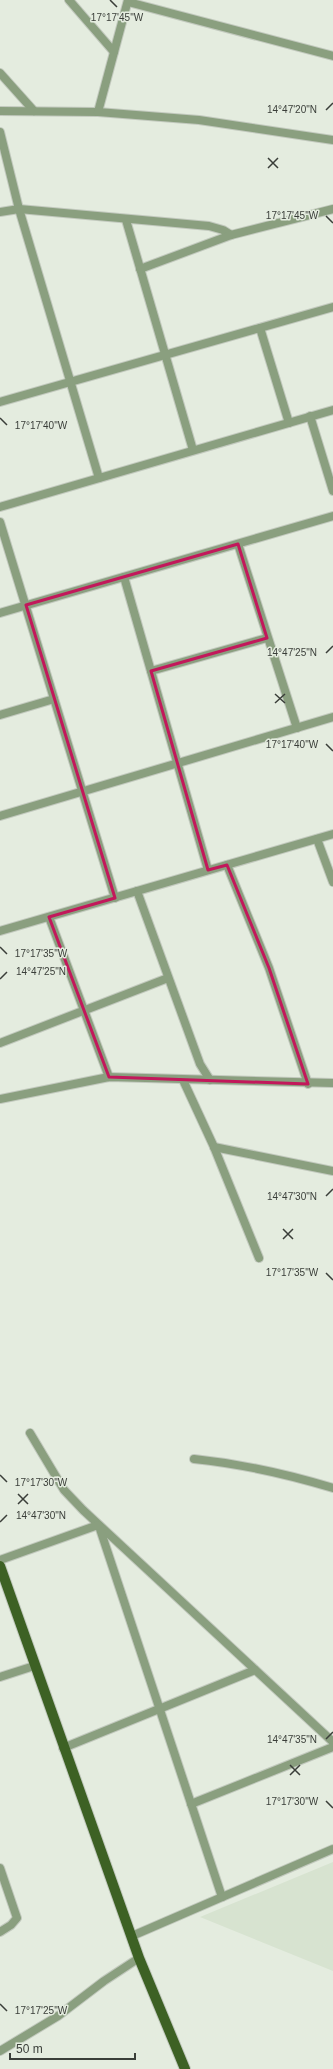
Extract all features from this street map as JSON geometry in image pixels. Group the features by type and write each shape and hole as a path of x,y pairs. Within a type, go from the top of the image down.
{"main road":[{"path":"0,1566 2,1577 139,1958 185,2069"}],"street":[{"path":"69,0 114,52"},
{"path":"98,112 128,1 333,56"},
{"path":"0,73 34,111"},
{"path":"0,111 98,112 199,120 333,140"},
{"path":"0,132 19,209 99,478"},
{"path":"0,212 19,209 126,220 209,226 223,230 231,235"},
{"path":"140,270 231,235 333,209"},
{"path":"126,220 193,450"},
{"path":"0,402 166,356 333,307"},
{"path":"260,328 289,422"},
{"path":"0,507 333,410"},
{"path":"310,416 333,491"},
{"path":"0,613 333,516"},
{"path":"0,522 115,898"},
{"path":"238,544 297,728"},
{"path":"124,577 208,870"},
{"path":"151,671 267,638"},
{"path":"0,714 54,699"},
{"path":"0,816 333,717"},
{"path":"0,931 333,834"},
{"path":"317,839 333,882"},
{"path":"227,865 269,968 308,1084"},
{"path":"137,891 200,1064 210,1080"},
{"path":"49,917 109,1077"},
{"path":"0,1043 168,978"},
{"path":"0,1099 109,1077 184,1080 217,1079 308,1084 333,1083"},
{"path":"184,1080 214,1147 259,1258"},
{"path":"214,1147 333,1171"},
{"path":"30,1433 64,1490 98,1525 333,1742"},
{"path":"194,1459 258,1468 333,1488"},
{"path":"0,1560 98,1525"},
{"path":"98,1525 222,1897"},
{"path":"0,1677 34,1666"},
{"path":"63,1748 255,1670"},
{"path":"191,1804 333,1747"},
{"path":"132,1936 333,1849"},
{"path":"0,1868 17,1918 12,1925 0,1932"},
{"path":"0,2051 58,2016 104,1981 139,1958"}],"highlighted area":[{"path":"238,544 267,638 151,671 208,870 227,865 269,968 308,1084 109,1077 49,917 115,898 26,605"}],"shaded area":[{"path":"333,1862 333,1971 200,1917"}]}
